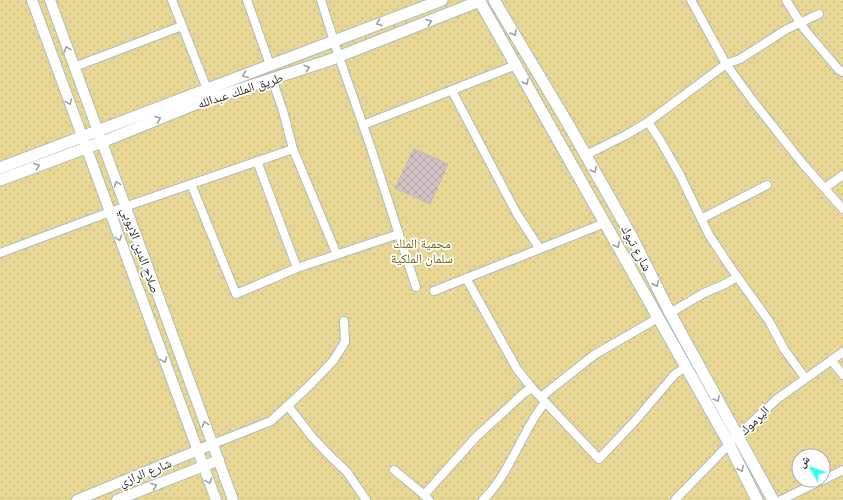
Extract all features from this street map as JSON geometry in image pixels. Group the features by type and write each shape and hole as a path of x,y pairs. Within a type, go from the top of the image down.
{"main road":[{"name":"طريق الملك عبدالله","path":"0,167 442,0"},
{"name":"شارع تبوك","path":"494,0 586,155 632,237 670,313 773,500"},
{"name":"طريق الملك عبدالله","path":"0,180 102,142 198,103 339,57 480,1"},
{"name":"شارع تبوك","path":"480,1 686,367 757,500"}],"street":[{"name":"صلاح الدين الايوبي","path":"32,0 216,500"},
{"name":"صلاح الدين الايوبي","path":"50,0 233,500"},
{"path":"172,0 206,89"},
{"path":"247,0 270,65"},
{"path":"321,0 416,288"},
{"path":"691,0 726,64 803,164 843,209"},
{"path":"786,0 800,22 823,52 839,70 843,72"},
{"path":"586,155 648,122 726,64 740,59 787,29 819,14"},
{"path":"74,67 182,26"},
{"path":"363,125 516,65"},
{"path":"272,79 293,149 336,255"},
{"path":"452,91 517,214 540,249"},
{"path":"648,122 680,175 709,235 769,321 784,349 805,378"},
{"path":"0,253 110,212 293,149"},
{"path":"257,161 297,268"},
{"path":"825,188 843,175"},
{"path":"191,184 236,294 297,268 399,234"},
{"path":"701,219 767,186"},
{"path":"434,291 605,223"},
{"path":"670,313 704,293 737,277"},
{"path":"466,278 517,369 532,388 599,459 634,422 675,374 686,367"},
{"path":"483,500 496,484 522,441 543,400 594,355 658,318"},
{"path":"213,444 271,421 288,406 333,361 345,342 344,321"},
{"name":"اليرموك","path":"675,500 738,435 777,399 843,352"},
{"path":"831,360 843,375"},
{"path":"394,470 426,497 476,437 524,393 532,388"},
{"path":"288,406 313,438 347,472 366,500"},
{"name":"شارع الرازي","path":"77,500 213,444"},
{"name":"شارع الرازي","path":"117,500 219,460"},
{"path":"831,476 843,470"},
{"path":"781,500 806,488"}],"green space":[{"name":"محمية الملك سلمان الملكية","path":"0,0 843,0 843,500 0,500"}],"building":[{"path":"414,149 448,164 430,204 395,188"}]}
